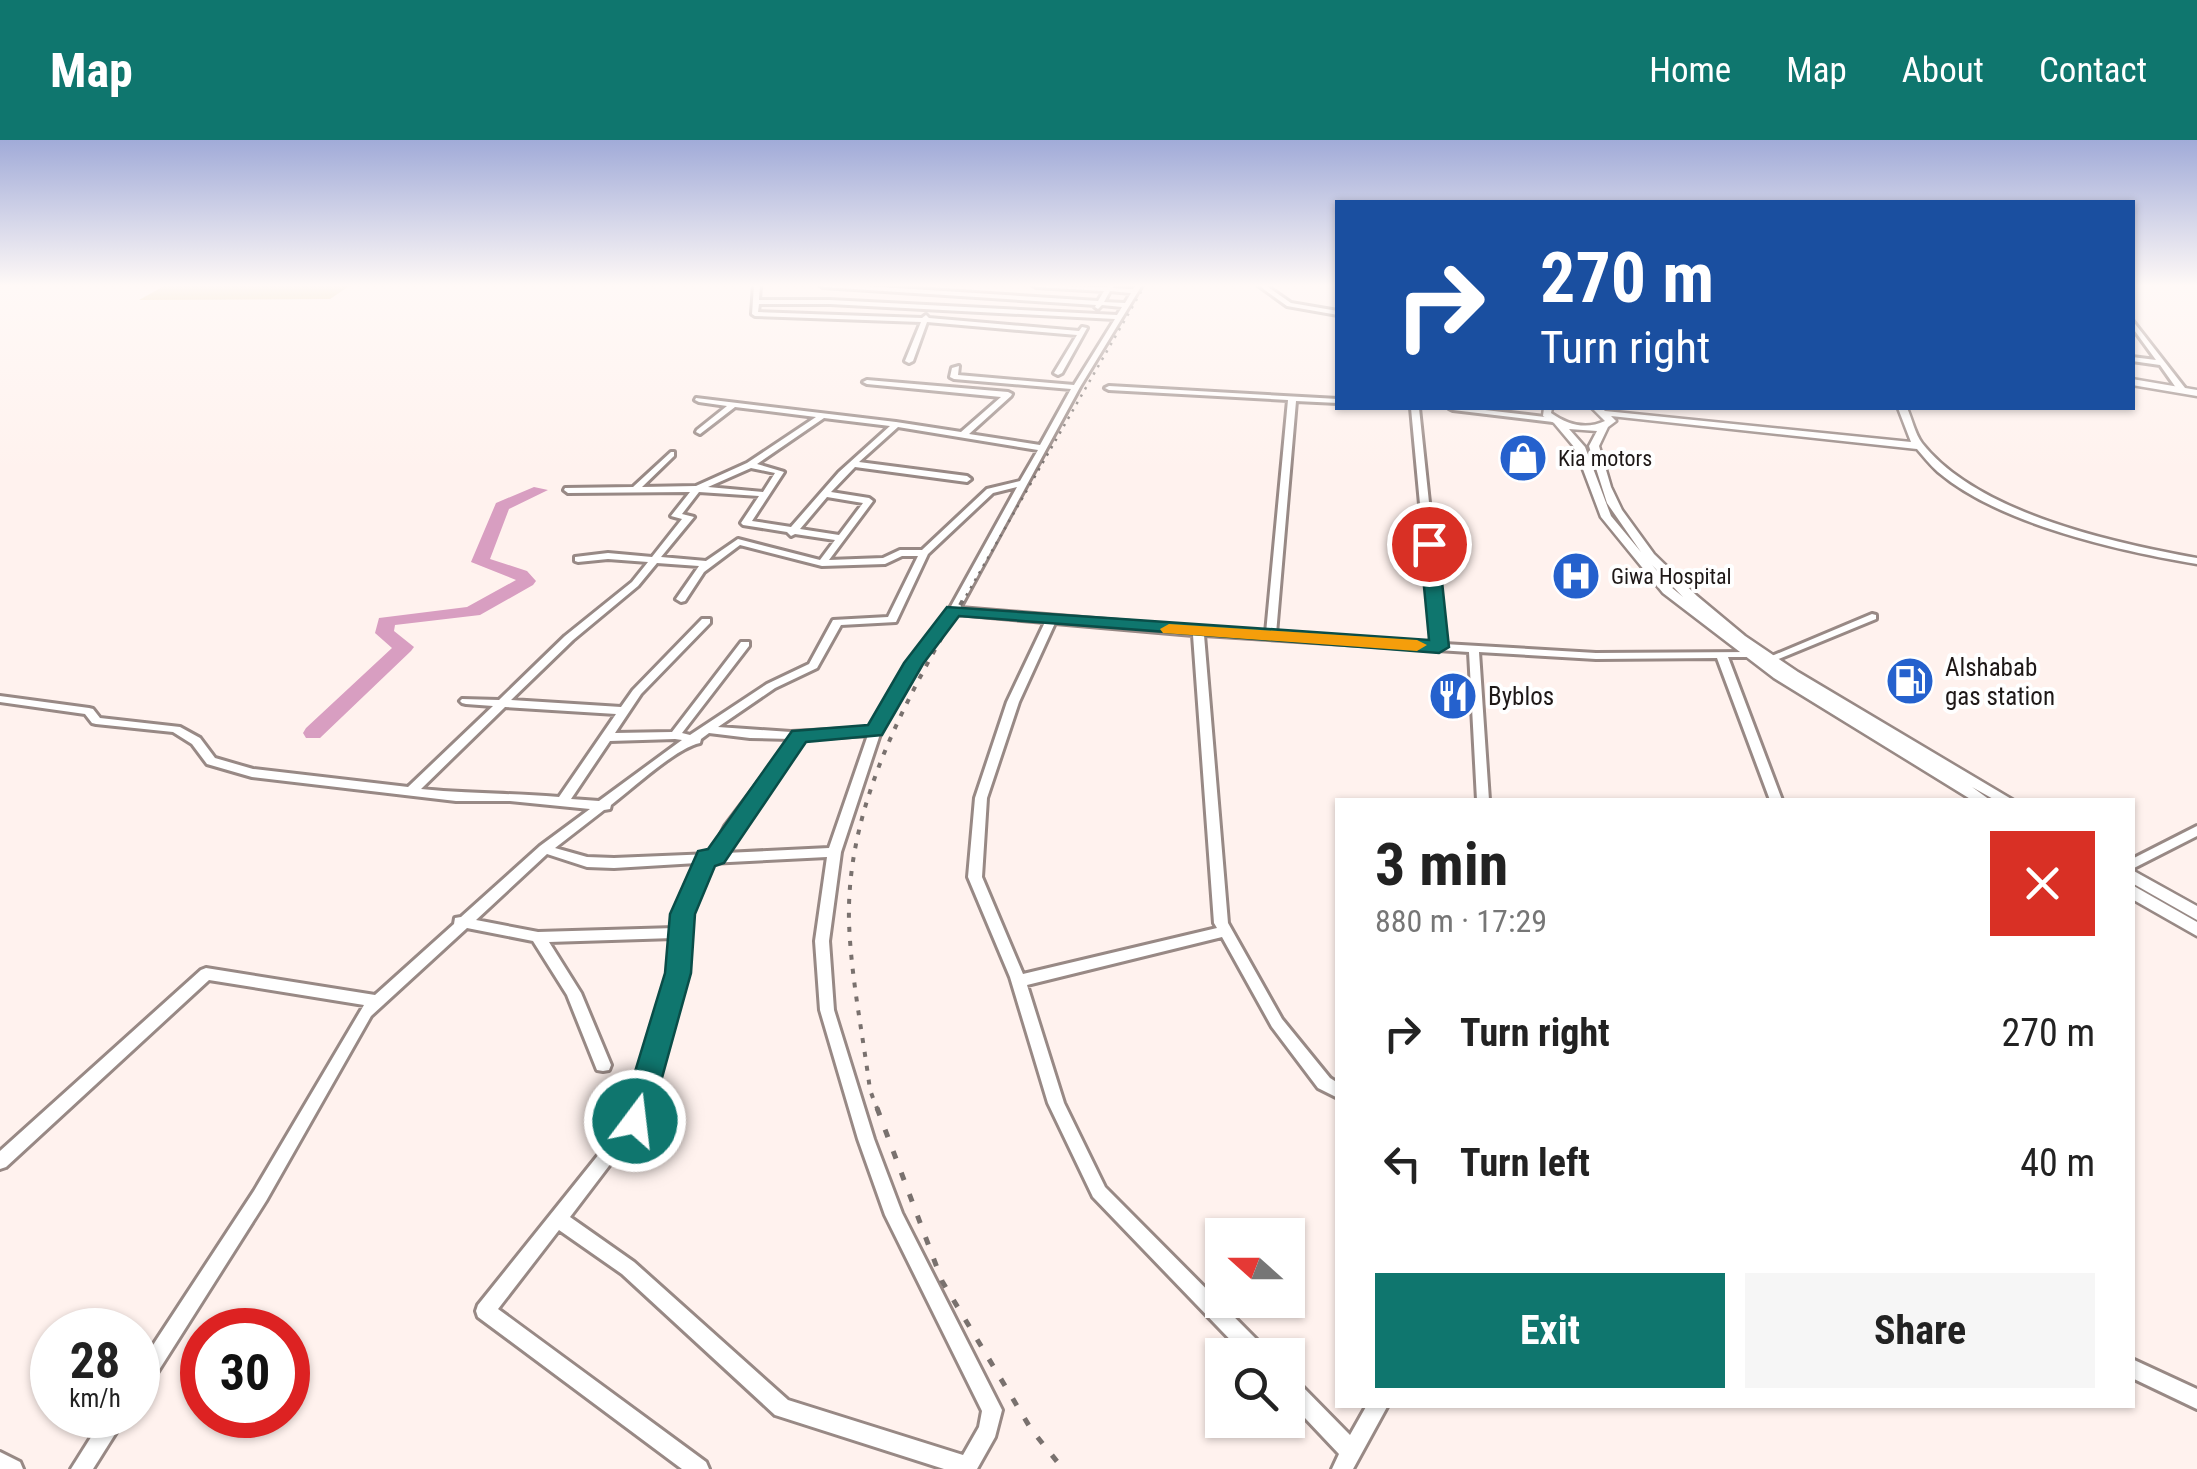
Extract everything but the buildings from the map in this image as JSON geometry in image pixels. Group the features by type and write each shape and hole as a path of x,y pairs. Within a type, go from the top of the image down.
{"main road":[{"path":"2135,382 2197,393"},
{"path":"1547,410 1546,414 1576,439 1606,517 1634,555 1693,613 1747,654 1980,798"},
{"path":"1903,410 1913,442 1946,472 1980,493 2055,526 2135,550 2197,560"},
{"path":"1556,422 1603,414 1913,442"},
{"path":"1603,414 1594,440 1616,510 1676,584 1772,658 2003,798"},
{"path":"2135,877 2197,914"},
{"path":"2135,892 2197,930"}],"street":[{"path":"909,361 914,347"},
{"path":"1058,373 1072,347"},
{"path":"558,1220 628,1268 782,1408 966,1468 988,1430 992,1410 894,1215 827,1010 822,941 834,852 875,731 914,663 954,610 1102,347"},
{"path":"2151,347 2182,390"},
{"path":"2135,359 2162,362"},
{"path":"956,368 954,377 1076,387"},
{"path":"867,382 1007,395"},
{"path":"962,436 1018,383"},
{"path":"1109,388 1335,402"},
{"path":"699,400 896,424 1042,448"},
{"path":"1271,636 1292,400"},
{"path":"700,432 734,404"},
{"path":"1416,410 1439,647"},
{"path":"1480,410 1556,422"},
{"path":"1508,412 1528,410"},
{"path":"413,790 506,704 539,666 635,584 689,517 676,516 697,488 750,464 823,415"},
{"path":"791,533 852,464 896,424"},
{"path":"636,487 671,454"},
{"path":"750,464 780,472 762,494"},
{"path":"852,464 968,479"},
{"path":"160,1351 260,1196 376,1001 545,849 664,758 772,686 813,666 837,622 892,620 924,553 990,491 1023,484"},
{"path":"568,490 697,488 762,494 766,496 762,504 746,523 841,538"},
{"path":"822,563 869,500 824,494"},
{"path":"682,599 707,564 738,542 822,563 879,562 900,553 924,553"},
{"path":"578,558 656,558 707,564"},
{"path":"954,610 1198,632 1474,650 1722,657 1747,654"},
{"path":"1772,658 1872,617"},
{"path":"1051,620 1013,702 981,798 974,876 1018,979 1056,1103 1099,1192 1241,1338"},
{"path":"562,802 624,711 664,661 706,621"},
{"path":"1198,632 1224,927 1277,1023 1324,1082 1335,1090"},
{"path":"676,735 745,644"},
{"path":"1474,650 1483,798"},
{"path":"1722,657 1775,798"},
{"path":"0,699 89,711 96,721 176,729 196,742 211,761 252,772 456,797 606,806"},
{"path":"466,701 624,711"},
{"path":"708,729 743,735 799,736 875,731"},
{"path":"609,738 676,735 696,740"},
{"path":"699,1469 485,1312 635,1121 678,973 678,933 711,857 799,736"},
{"path":"2135,862 2197,830"},
{"path":"545,849 587,862 614,863 834,852"},
{"path":"460,922 538,937 678,933"},
{"path":"1018,979 1224,927"},
{"path":"538,937 574,993 603,1065"},
{"path":"0,1162 206,974 376,1001"},
{"path":"2135,1369 2197,1399"},
{"path":"1305,1407 1347,1460 1376,1408"},
{"path":"81,1469 102,1438"},
{"path":"0,1462 14,1469"}],"waterway":[{"path":"313,733 404,647 384,633 386,622 474,611 527,581 521,575 480,562 502,506 540,490"}],"railway":[{"path":"962,603 1109,347"},
{"path":"878,1111 870,1090 850,943 851,879 858,836 884,754 921,675 963,600"},
{"path":"877,1108 942,1281 1031,1429 1063,1469"}],"slow traffic":[{"path":"1169,629 1417,645"}],"place":[{"name":"Kia motors","path":"1523,458"},
{"name":"Giwa Hospital","path":"1576,576"},
{"name":"Alshabab gas station","path":"1910,681"},
{"name":"Byblos","path":"1453,696"}],"route":[{"path":"635,1121 678,973 682,936 678,933 683,914 706,857 716,858 730,830 799,736 875,731 914,663 954,610 1198,632 1439,647 1429,544"}]}
